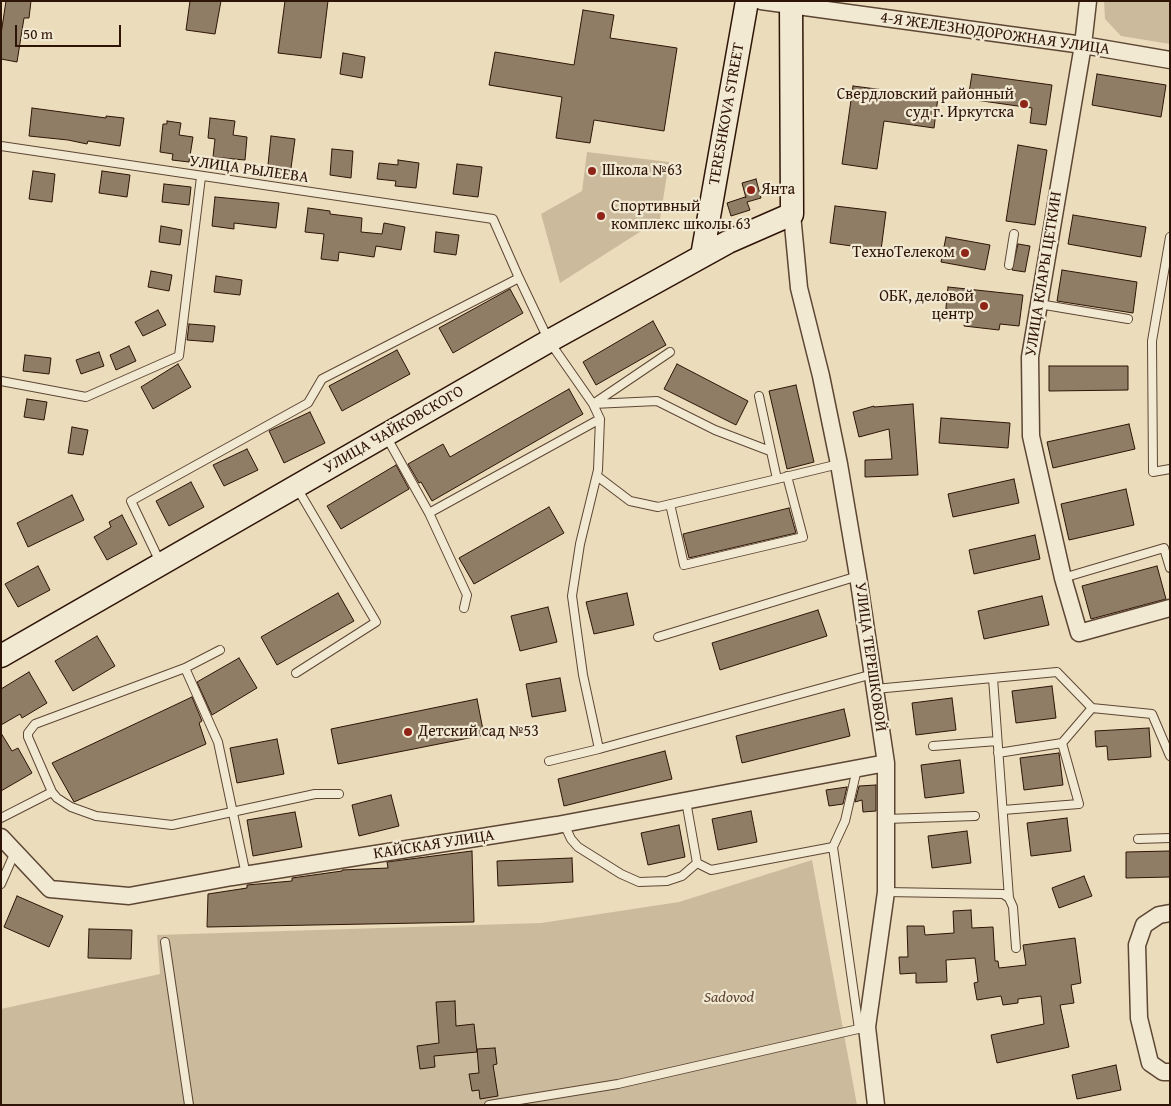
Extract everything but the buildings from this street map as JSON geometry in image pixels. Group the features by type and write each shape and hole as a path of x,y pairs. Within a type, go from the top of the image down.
{"street":[{"name":"TERESHKOVA STREET","path":"702,256 746,1"},
{"name":"4-Я ЖЕЛЕЗНОДОРОЖНАЯ УЛИЦА","path":"761,1 792,3 1170,60"},
{"name":"УЛИЦА КЛАРЫ ЦЕТКИН","path":"1088,1 1083,46 1030,357 1031,436 1063,578 1079,633 1170,608"},
{"path":"792,3 792,214"},
{"name":"УЛИЦА ЧАЙКОВСКОГО","path":"1,656 549,340 728,242 792,214"},
{"name":"УЛИЦА ТЕРЕШКОВОЙ","path":"792,214 798,288 821,376 839,464 886,763 886,892 863,1028 876,1105"},
{"name":"КАЙСКАЯ УЛИЦА","path":"1,838 50,888 129,896 246,875 564,824 886,763"},
{"path":"1164,914 1144,926 1137,945 1139,1018 1150,1063 1163,1072 1170,1072"}],"lane":[{"name":"УЛИЦА РЫЛЕЕВА","path":"1,146 494,220 519,278"},
{"path":"1,381 86,397 179,356 201,177"},
{"path":"1009,265 1014,234"},
{"path":"1170,236 1152,341 1153,472 1170,469"},
{"path":"161,564 131,501 308,403 322,379 519,278 549,340 593,404 600,419 596,476 580,544 572,596 583,675 599,749"},
{"path":"1039,304 1128,320"},
{"path":"593,404 670,352"},
{"path":"759,396 776,479"},
{"path":"593,404 657,401 715,430 770,451"},
{"path":"429,514 600,419"},
{"path":"386,434 429,514 467,595 464,608"},
{"path":"596,476 630,500 658,507 839,464"},
{"path":"670,504 684,565 802,537 787,476"},
{"path":"296,486 376,622 296,673"},
{"path":"1063,578 1164,548 1170,568"},
{"path":"658,637 858,576"},
{"path":"220,650 185,668 35,724 28,733 28,737 52,792 57,798 71,807 96,816 162,824 172,824 315,794 339,794"},
{"path":"185,668 218,742 246,875"},
{"path":"549,761 874,682 992,678 1056,672 1092,708 1152,714 1170,756"},
{"path":"992,678 1009,898 1013,907 1016,948"},
{"path":"998,753 1062,743 1092,708"},
{"path":"933,746 997,740"},
{"path":"1002,810 1079,804 1062,743"},
{"path":"489,1105 618,1084 863,1028 833,847 845,821 857,769"},
{"path":"1,818 52,792"},
{"path":"686,801 697,864"},
{"path":"886,819 975,816"},
{"path":"564,824 571,839 578,847 621,874 639,882 667,881 682,876 697,864"},
{"path":"1138,839 1170,838"},
{"path":"697,864 711,870 833,847"},
{"path":"1,884 15,852"},
{"path":"886,892 1003,894 1009,898"},
{"path":"165,942 189,1105"}],"green space":[{"path":"1104,1 1170,1 1170,44 1121,36 1105,19"},
{"name":"Спортивный комплекс школы 63","path":"587,152 669,162 660,219 560,283 541,214 582,191"},
{"name":"Sadovod","path":"812,860 857,1105 1,1105 1,1009 160,974 157,935 541,923 679,902"}],"place":[{"name":"Свердловский районный суд г. Иркутска","path":"1024,104"},
{"name":"Школа №63","path":"592,171"},
{"name":"Янта","path":"751,190"},
{"name":"Спортивный комплекс школы 63","path":"601,216"},
{"name":"ТехноТелеком","path":"965,253"},
{"name":"ОБК, деловой центр","path":"984,306"},
{"name":"Детский сад №53","path":"408,732"}]}
